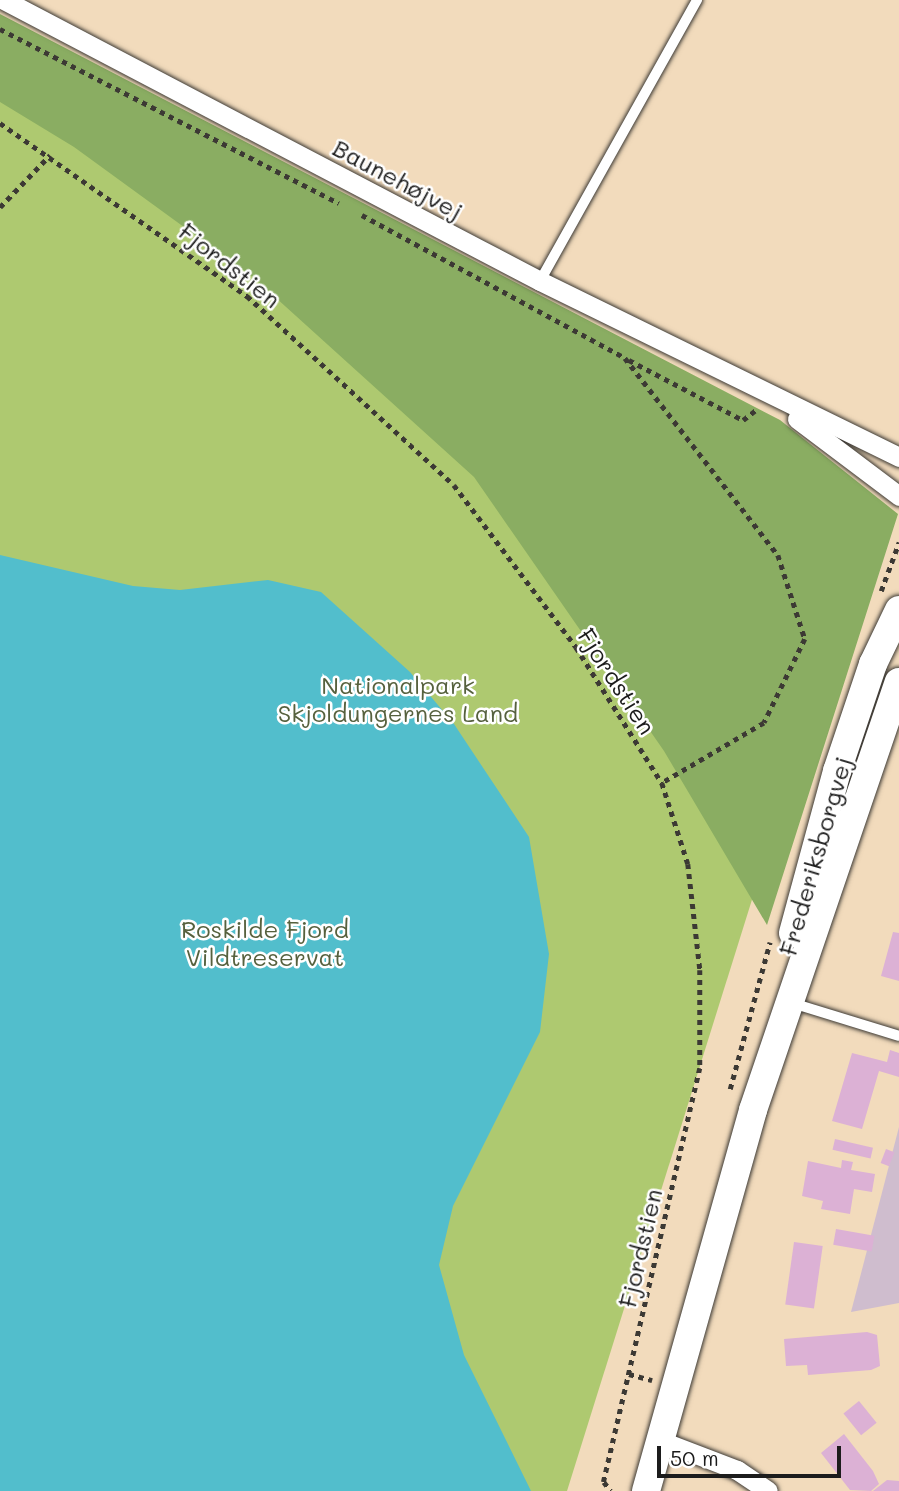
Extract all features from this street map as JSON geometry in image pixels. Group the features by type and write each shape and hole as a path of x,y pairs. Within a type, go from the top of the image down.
{"street":[{"name":"Baunehøjvej","path":"4,0 771,399 899,457"},
{"name":"Baunehøjvej","path":"771,399 899,496"},
{"name":"Frederiksborgvej","path":"646,1491 740,1106 778,989 837,771 873,664 887,608"},
{"name":"Frederiksborgvej","path":"740,1106 788,1002 899,682"},
{"path":"659,1440 737,1470 768,1491"}],"lane":[{"path":"541,281 697,0"},
{"path":"788,1002 899,1036"}],"path":[{"path":"0,29 743,420 771,399"},
{"name":"Fjordstien","path":"0,123 51,155 247,296 454,485 576,647 662,783 688,864 700,970 700,1068 604,1482 611,1491"},
{"path":"0,207 51,155"},
{"path":"625,358 778,555 805,639 764,723 662,783"},
{"path":"887,608 899,542"},
{"path":"740,1106 773,929"},
{"path":"652,1394 659,1368"}],"shaded area":[{"path":"899,1127 899,1303 851,1312"}],"green space":[{"path":"0,14 780,420 898,514 767,925 664,751 474,477 254,278 74,147 0,102"},
{"name":"Nationalpark Skjoldungernes Land","path":"0,38 877,500 567,1491 0,1491"}],"water":[{"name":"Roskilde Fjord Vildtreservat","path":"0,555 133,586 180,590 268,580 321,592 410,672 454,724 529,837 549,954 540,1032 453,1206 439,1265 464,1355 531,1491 0,1491"}],"building":[{"path":"893,932 899,933 899,981 881,976"},
{"path":"890,1050 899,1053 899,1077 879,1071 862,1129 832,1121 852,1053 887,1062"},
{"path":"835,1139 873,1148 871,1158 833,1150"},
{"path":"886,1149 894,1152 889,1166 881,1163"},
{"path":"842,1160 853,1162 851,1170 875,1174 872,1192 854,1189 850,1214 821,1209 823,1201 802,1196 808,1161 841,1168"},
{"path":"836,1229 874,1236 872,1252 833,1245"},
{"path":"794,1242 823,1246 814,1308 785,1304"},
{"path":"867,1332 877,1335 880,1366 871,1370 808,1375 807,1365 786,1366 784,1339"},
{"path":"859,1401 877,1423 861,1435 843,1414"},
{"path":"844,1434 873,1471 879,1484 871,1491 850,1490 821,1453"},
{"path":"887,1480 899,1481 899,1491 873,1491"}]}
